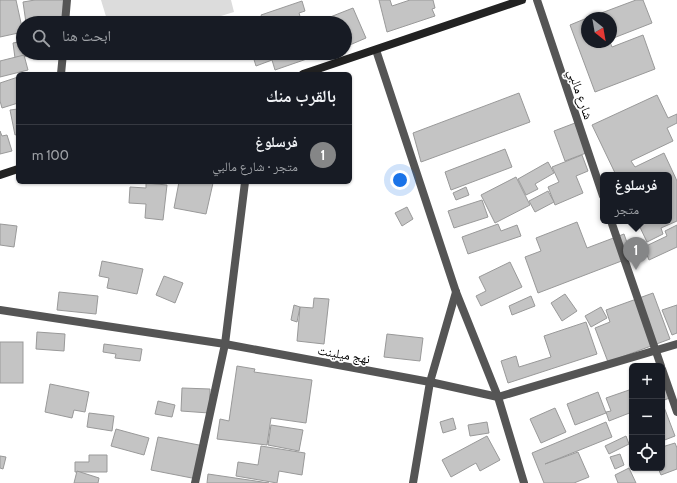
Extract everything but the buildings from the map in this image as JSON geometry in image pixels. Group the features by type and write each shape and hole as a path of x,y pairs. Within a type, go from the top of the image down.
{"main road":[{"path":"352,58 522,0"},
{"path":"309,72 346,60"},
{"path":"0,175 16,170"}],"street":[{"path":"66,16 67,0"},
{"name":"شارع مالبي","path":"536,0 600,187"},
{"path":"376,50 456,292 498,397 524,483"},
{"path":"61,72 62,60"},
{"path":"195,483 225,344 245,184"},
{"path":"612,224 660,363"},
{"path":"413,483 430,382 456,292"},
{"name":"نهج ميلينت","path":"0,310 225,344 430,382 498,397 677,344"},
{"path":"665,378 677,412"}],"shaded area":[{"path":"101,0 231,0 234,12 221,16 106,16"}],"place":[{"name":"فرسلوغ","path":"636,270"}]}
